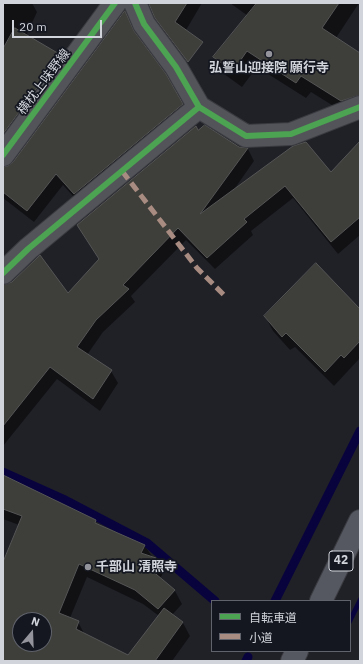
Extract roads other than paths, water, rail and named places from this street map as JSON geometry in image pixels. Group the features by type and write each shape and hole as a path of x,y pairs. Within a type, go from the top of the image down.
{"main road":[{"name":"42","path":"321,600 360,521"},
{"path":"292,661 296,652"}],"street":[{"name":"横枕上味野線","path":"3,155 115,3"},
{"path":"135,3 144,24 176,67 199,107 246,136 291,134 360,107"},
{"path":"3,273 28,250 199,107"}],"waterway":[{"path":"276,600 360,431"},
{"path":"3,472 63,499 147,543 214,600"},
{"path":"246,661 248,657"}],"place":[{"name":"弘誓山迎接院 願行寺","path":"269,54"},
{"name":"千部山 清照寺","path":"88,567"}]}
